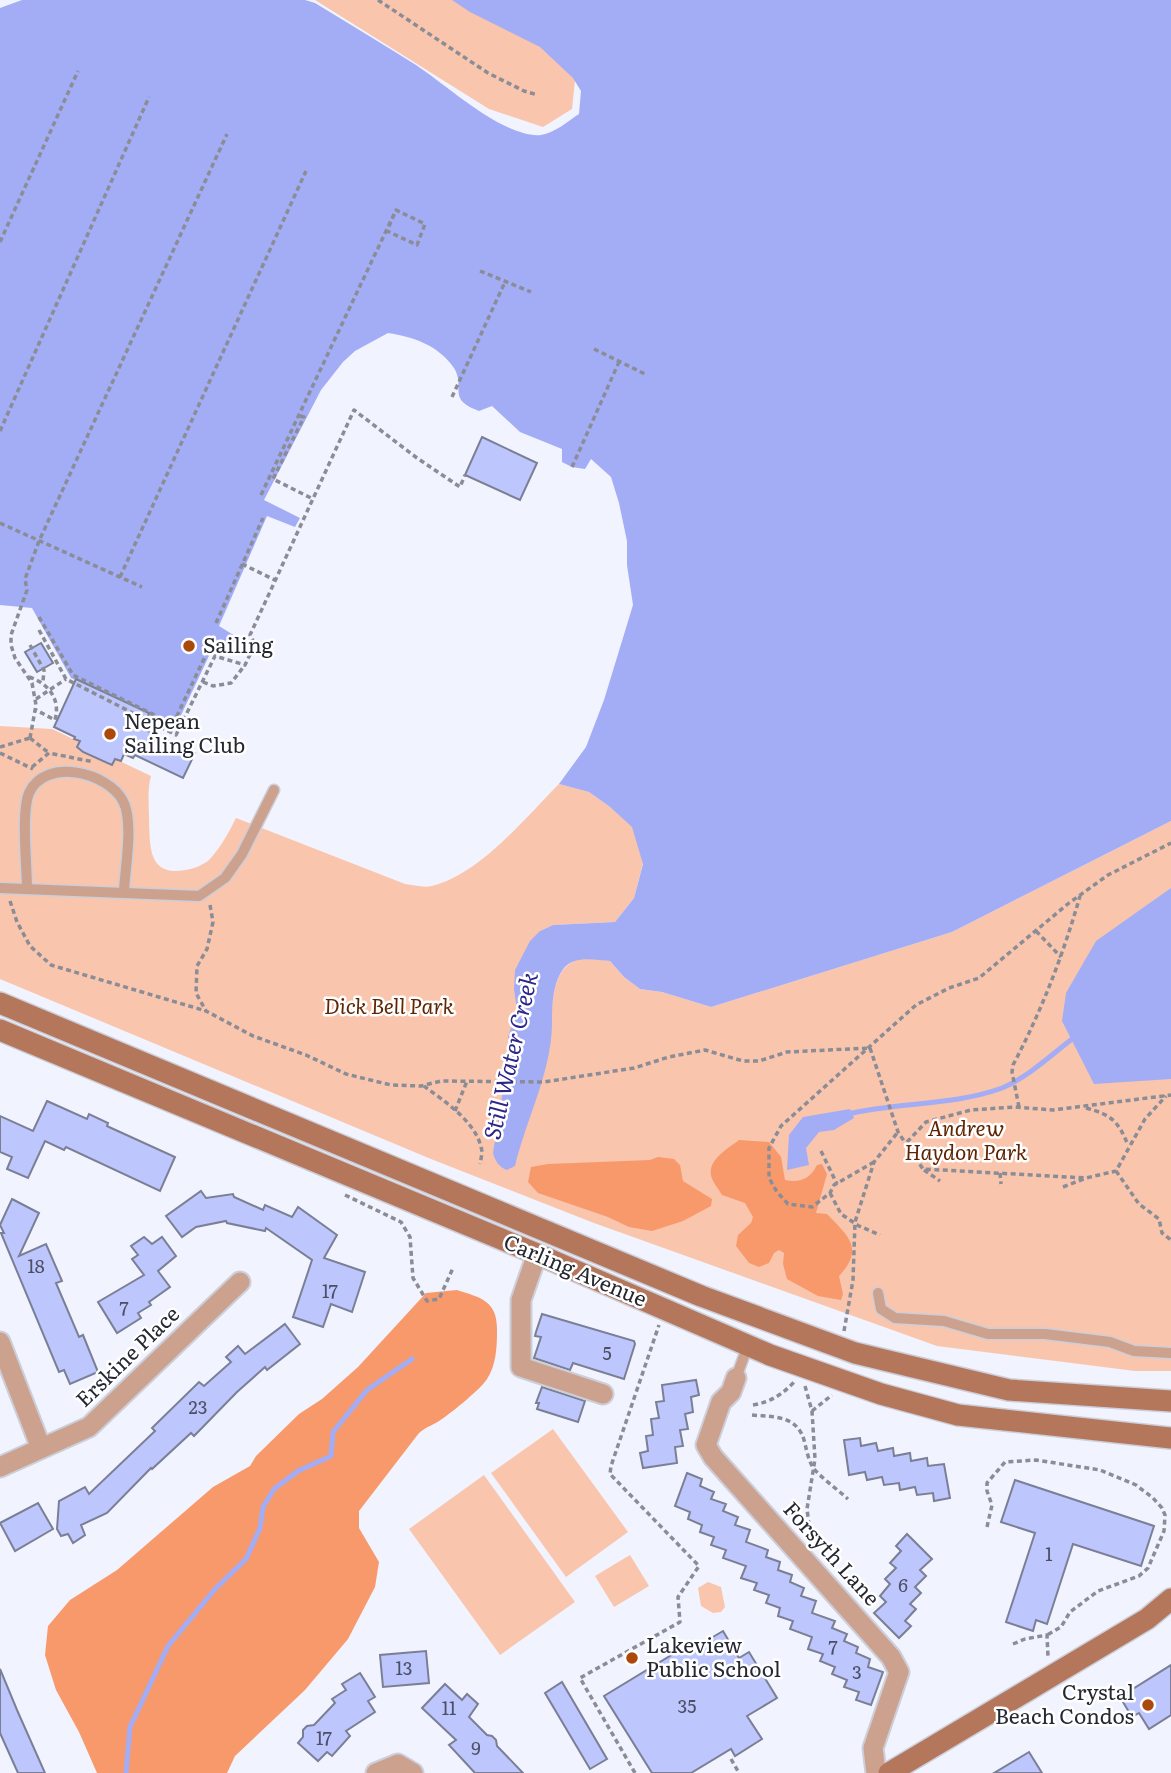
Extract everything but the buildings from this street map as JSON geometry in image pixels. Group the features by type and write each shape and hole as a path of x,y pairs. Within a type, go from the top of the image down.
{"main road":[{"name":"Carling Avenue","path":"0,1003 701,1296 855,1353 1009,1390 1171,1401"},
{"name":"Carling Avenue","path":"0,1030 748,1345 881,1394 958,1415 1171,1438"},
{"path":"888,1773 1147,1619 1171,1599"}],"street":[{"path":"537,1254 521,1300 521,1367 603,1394"},
{"name":"Erskine Place","path":"0,1467 89,1427 240,1282"},
{"path":"0,1342 41,1448"},
{"name":"Forsyth Lane","path":"736,1378 731,1392 721,1402 706,1445 713,1457 891,1657 899,1672 873,1748 876,1773"},
{"path":"376,1773 398,1764 413,1773"}],"lane":[{"path":"27,889 25,809 28,795 41,778 58,773 88,774 109,785 123,801 128,828 124,891"},
{"path":"3,888 198,895 225,878 231,870 258,825 274,790"},
{"path":"878,1293 881,1309 895,1318 944,1321 988,1335 1045,1335 1110,1342 1134,1351 1171,1353"},
{"path":"736,1378 748,1345"}],"path":[{"path":"379,0 488,73 524,92 538,95"},
{"path":"0,242 78,71"},
{"path":"0,431 149,97"},
{"path":"30,738 35,709 32,683 15,658 10,645 27,590 25,579 39,541 227,134"},
{"path":"120,577 306,171"},
{"path":"396,210 425,224 417,245 387,231 396,210"},
{"path":"261,495 396,210"},
{"path":"480,271 531,292"},
{"path":"452,397 505,282"},
{"path":"594,349 645,374"},
{"path":"572,467 620,362"},
{"path":"203,682 213,686 231,683 256,644 250,635 354,410 460,487 465,475"},
{"path":"300,416 304,417 273,479 313,499"},
{"path":"216,623 263,518"},
{"path":"0,523 142,587"},
{"path":"242,564 276,580"},
{"path":"39,617 73,675 173,724"},
{"path":"39,630 66,679 176,735 215,656 244,665"},
{"path":"169,733 212,642"},
{"path":"30,645 44,670 43,682"},
{"path":"27,676 50,688 58,710 55,720 35,709"},
{"path":"35,700 66,679"},
{"path":"0,747 30,738"},
{"path":"30,738 49,754"},
{"path":"0,753 32,767 41,778"},
{"path":"898,1132 874,1161 837,1184 812,1207 788,1205 776,1192 769,1178 769,1148 781,1126 916,1005 948,988 979,978 1108,875 1171,843"},
{"path":"3,888 30,946 51,965 206,1012 253,1036 306,1055 346,1074 391,1085 424,1086 441,1081 487,1080 544,1082 634,1068 705,1050 743,1061 759,1061 787,1052 870,1048"},
{"path":"198,895 210,903 213,922 207,949 198,966 196,993 206,1012"},
{"path":"1019,1107 1012,1072 1038,1018 1062,958 1080,895"},
{"path":"1036,931 1062,958"},
{"path":"870,1048 898,1132 923,1169 940,1181"},
{"path":"455,1111 467,1081"},
{"path":"424,1086 455,1111 476,1134 482,1149 480,1164"},
{"path":"907,1142 926,1122 971,1110 1019,1107 1053,1110 1169,1095"},
{"path":"1116,1171 1128,1145 1145,1119 1169,1095"},
{"path":"1084,1107 1104,1112 1120,1125 1128,1145"},
{"path":"821,1151 837,1184"},
{"path":"844,1331 853,1280 855,1222 874,1161"},
{"path":"923,1169 1086,1178"},
{"path":"1063,1187 1116,1171"},
{"path":"1116,1171 1139,1204 1159,1219 1162,1233 1171,1240"},
{"path":"1000,1173 1001,1184"},
{"path":"351,1176 344,1196 401,1222 410,1237 413,1278 427,1301 439,1299 453,1268"},
{"path":"830,1193 841,1214 880,1235"},
{"path":"635,1773 580,1678 680,1622 678,1597 699,1566 610,1475 661,1320"},
{"path":"832,1327 853,1334"},
{"path":"753,1405 767,1403 776,1398 797,1378"},
{"path":"805,1380 812,1411 815,1459 807,1509 812,1567"},
{"path":"812,1411 837,1392"},
{"path":"752,1415 775,1415 792,1422 803,1436 807,1456 814,1468 848,1499"},
{"path":"987,1527 992,1505 986,1491 987,1483 1005,1462 1017,1460 1036,1460 1100,1470 1136,1485 1162,1508 1165,1516 1164,1531 1148,1568 1139,1576 1098,1591 1069,1612 1061,1627 1047,1635 1013,1644"},
{"path":"1047,1635 1048,1666"},
{"path":"731,1759 740,1773"}],"green space":[{"path":"315,0 477,0 576,70 572,109 543,127 489,109"},
{"name":"Andrew Haydon Park","path":"0,726 52,729 151,776 148,798 151,849 158,864 173,871 191,869 208,861 236,818 405,884 432,886 450,880 484,857 517,828 559,784 589,792 633,827 643,863 634,898 615,922 553,925 540,931 552,1028 555,986 565,968 572,962 582,959 610,961 624,977 640,989 662,992 711,1007 952,932 1171,821 1171,1371 1135,1371 937,1346 594,1223 431,1159 0,979"},
{"path":"553,1429 628,1532 566,1577 491,1473"},
{"path":"484,1475 575,1602 500,1655 409,1529"},
{"path":"630,1555 649,1586 614,1607 595,1576"},
{"path":"708,1582 721,1587 725,1607 721,1612 713,1613 701,1606 698,1588"}],"shaded area":[{"path":"739,1140 769,1142 781,1157 785,1180 804,1179 817,1165 822,1164 827,1174 816,1213 827,1214 847,1236 852,1250 847,1266 839,1276 843,1294 841,1300 818,1296 787,1279 783,1264 784,1253 779,1250 774,1253 769,1263 759,1267 749,1263 736,1246 738,1235 751,1223 753,1217 745,1203 722,1195 713,1180 711,1169 720,1154"},
{"path":"658,1157 674,1159 680,1165 683,1181 712,1199 711,1206 683,1221 652,1231 629,1227 538,1193 528,1182 531,1167 650,1160"},
{"path":"457,1290 487,1302 495,1313 497,1344 492,1368 484,1383 473,1394 419,1433 359,1511 359,1528 379,1562 375,1587 348,1639 305,1690 235,1756 227,1773 97,1773 56,1690 45,1655 48,1626 70,1600 117,1570 213,1487 250,1466 256,1456 299,1414 322,1399 358,1367 426,1293"}],"water":[{"path":"22,0 305,0 315,3 416,65 493,120 526,134 541,135 579,114 581,91 573,78 540,47 470,12 452,0 1171,0 1171,821 952,932 711,1007 662,992 640,989 624,977 610,961 574,961 564,968 555,988 551,1043 543,1079 515,1166 507,1170 502,1167 493,1153 508,1058 508,1037 517,1010 515,970 530,941 540,931 553,925 615,922 634,898 643,864 632,827 589,792 559,784 586,747 604,700 633,605 627,565 627,541 611,477 591,459 585,469 562,462 562,449 520,432 492,406 479,411 469,407 460,397 454,368 441,353 416,340 388,333 355,351 321,390 264,500 300,518 295,527 267,516 219,626 248,644 246,651 216,641 175,728 71,678 32,608 0,605 0,8"},
{"path":"1171,888 1171,1079 1094,1084 1062,1021 1066,993 1096,941"},
{"path":"850,1109 854,1118 834,1130 819,1132 806,1148 809,1165 787,1170 789,1135 803,1117"}],"waterway":[{"path":"848,1114 964,1098 1002,1088 1030,1072 1072,1039"},
{"name":"Still Water Creek","path":"126,1773 130,1727 168,1646 215,1589 246,1559 260,1528 263,1507 274,1489 298,1471 331,1456 333,1432 367,1390 412,1359"}],"place":[{"name":"Sailing","path":"189,646"},
{"name":"Nepean Sailing Club","path":"110,734"},
{"name":"Lakeview Public School","path":"632,1658"},
{"name":"Crystal Beach Condos","path":"1148,1705"}],"park label":[{"name":"Dick Bell Park","path":"389,1007"}]}
